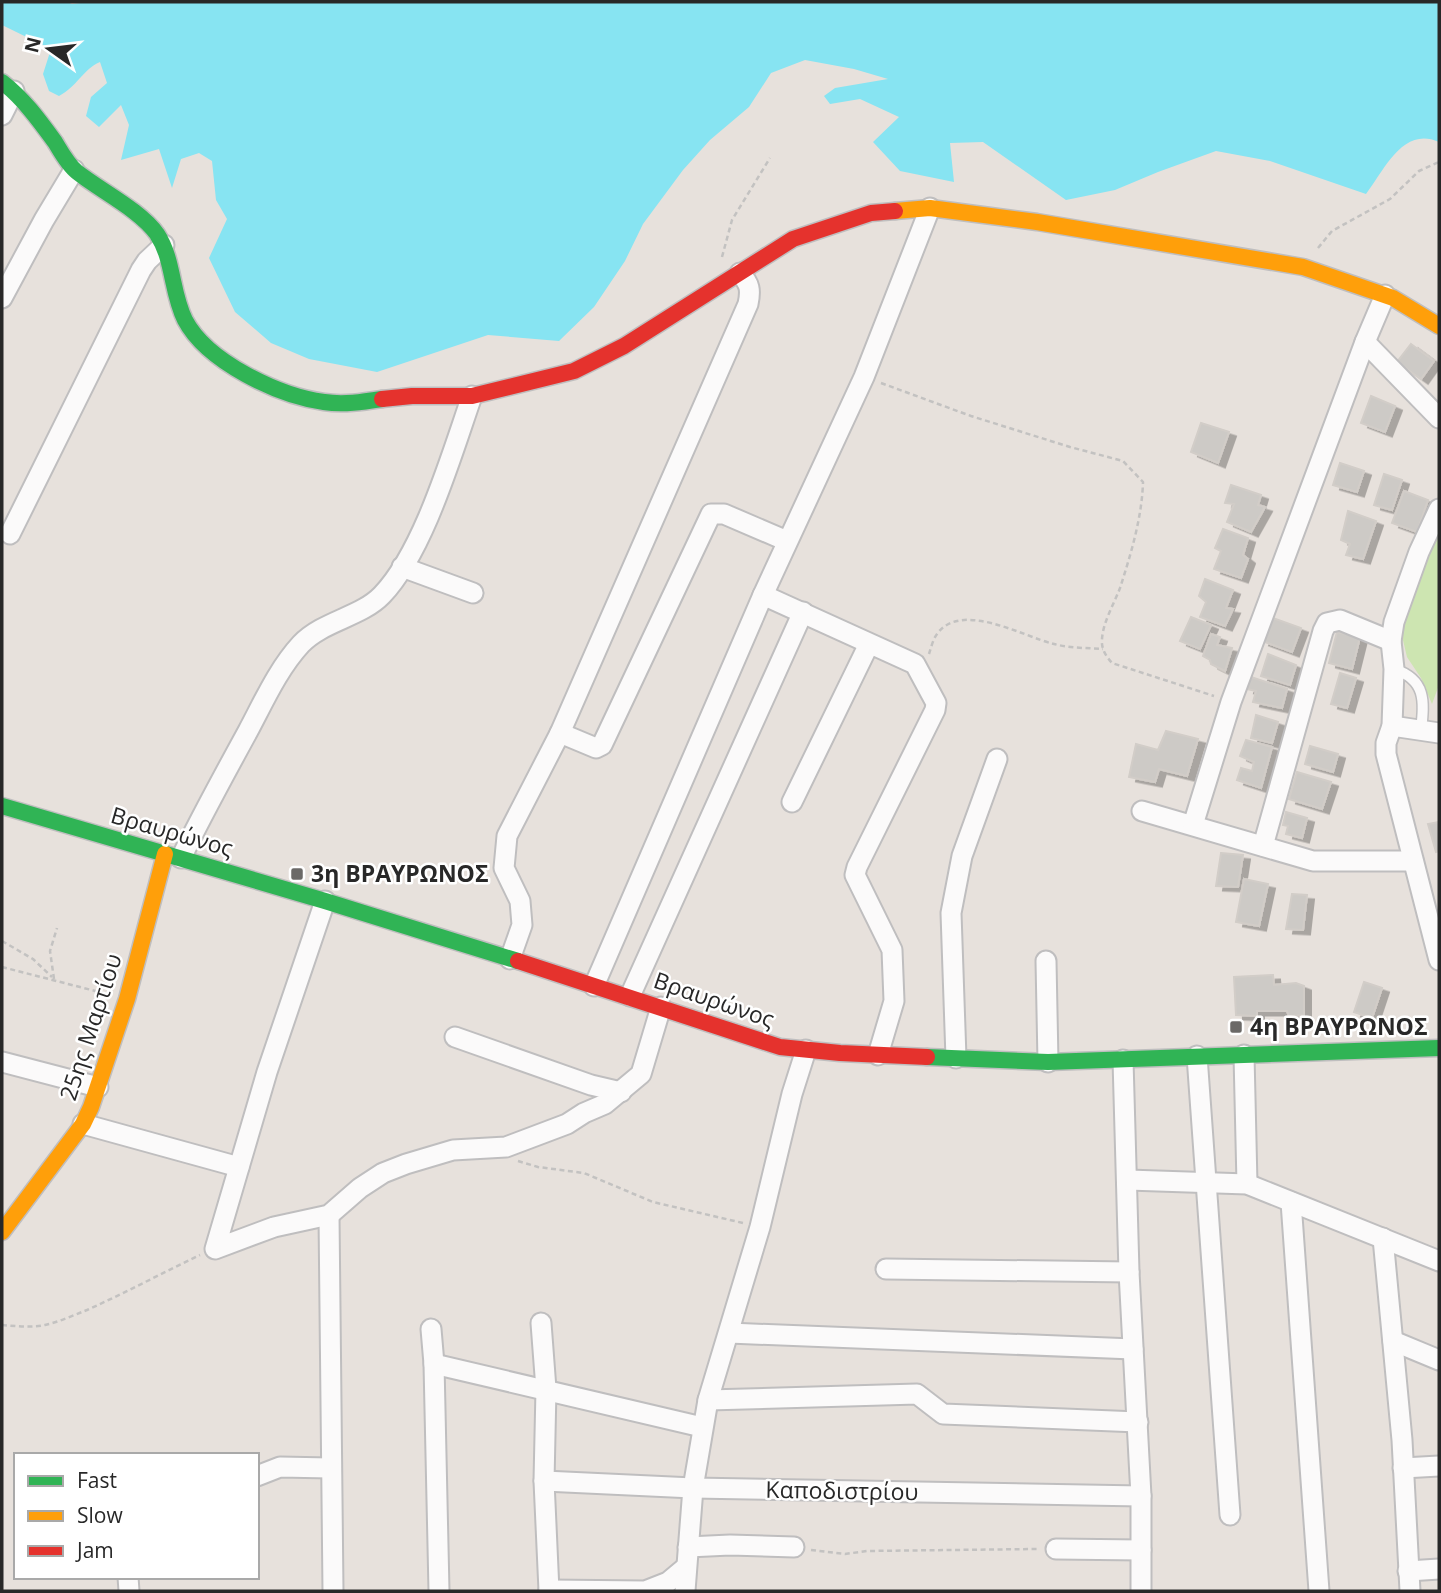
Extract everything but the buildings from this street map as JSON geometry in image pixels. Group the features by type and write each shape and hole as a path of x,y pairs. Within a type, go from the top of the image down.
{"street":[{"path":"2,116 8,87"},
{"path":"8,87 53,138 74,170 151,226 164,245 176,299 186,322 202,343 224,361 250,376 295,395 327,403 472,396 574,371 624,346 793,239 871,213 930,208 1037,222 1303,267 1385,295 1439,326"},
{"path":"2,299 44,219 74,170"},
{"path":"594,986 763,595 864,377 930,208"},
{"path":"10,534 141,270 146,261 164,245"},
{"path":"510,960 522,925 520,901 504,868 507,836 559,733 748,304 751,290 740,273"},
{"path":"1193,825 1231,702 1385,295"},
{"path":"1365,342 1439,418"},
{"path":"173,856 279,673 302,643 336,620 381,597 402,567 422,529 472,396"},
{"path":"1439,509 1398,607 1391,640 1395,669 1392,726 1386,743 1386,754 1439,960"},
{"path":"559,733 596,748 602,745 711,514 724,514 787,541"},
{"path":"402,567 473,593"},
{"path":"763,595 915,664 936,703 855,875 891,950 894,1001 878,1055"},
{"path":"630,996 803,612"},
{"path":"1263,846 1327,623 1340,620 1391,640"},
{"path":"792,802 869,644"},
{"path":"1392,726 1433,729"},
{"path":"956,1058 951,913 962,856 998,759"},
{"name":"Βραυρώνος","path":"2,806 324,901 630,996 780,1047 878,1055 1048,1062 1439,1048"},
{"path":"1142,811 1313,860 1413,861"},
{"name":"25ης Μαρτίου","path":"2,1232 83,1124 98,1087 173,856"},
{"path":"215,1249 296,982 324,901"},
{"path":"1046,961 1048,1062"},
{"path":"215,1249 274,1227 329,1215 360,1188 383,1173 453,1150 506,1147 567,1124 605,1104 641,1074 661,1007"},
{"path":"455,1037 591,1085 621,1092"},
{"path":"685,1591 693,1488 708,1400 760,1227 792,1094 806,1050"},
{"path":"1244,1055 1247,1184"},
{"path":"1197,1056 1230,1514"},
{"path":"1123,1060 1129,1272 1141,1496 1141,1591"},
{"path":"2,1062 98,1087"},
{"path":"83,1124 239,1167"},
{"path":"1128,1180 1247,1184 1439,1261"},
{"path":"1291,1202 1319,1591"},
{"path":"329,1215 333,1591"},
{"path":"1383,1238 1403,1468 1410,1591"},
{"path":"886,1269 1129,1272"},
{"path":"541,1323 546,1389 544,1481 549,1591 645,1591 668,1582 687,1557 730,1545 794,1547"},
{"path":"431,1329 439,1591"},
{"path":"729,1333 1133,1349"},
{"path":"1393,1341 1439,1360"},
{"path":"434,1364 702,1427"},
{"path":"708,1400 917,1394 943,1413 1138,1422"},
{"path":"1403,1468 1439,1466"},
{"path":"259,1475 280,1467 330,1468"},
{"name":"Καποδιστρίου","path":"544,1481 693,1488 1141,1496"},
{"path":"1056,1549 1141,1550"},
{"path":"1408,1571 1439,1569"}],"lane":[{"path":"1395,669 1415,680 1433,729"}],"path":[{"path":"740,273 727,271 722,258 724,245 732,220 770,158"},
{"path":"1303,267 1332,230 1390,199 1419,170 1439,162"},
{"path":"864,377 971,416 1123,461 1143,482 1142,501 1120,586 1105,626 1103,649 1112,663 1231,702"},
{"path":"922,674 937,634 948,624 964,619 996,625 1056,645 1103,649"},
{"path":"54,979 50,951 57,929"},
{"path":"2,941 33,958 54,979"},
{"path":"2,967 127,999"},
{"path":"506,1147 519,1162 584,1173 653,1202 760,1227"},
{"path":"2,1325 46,1325 129,1292 160,1273 215,1249"},
{"path":"794,1547 845,1553 1056,1549"}],"green space":[{"path":"1439,533 1439,685 1432,704 1421,678 1407,657 1402,636 1408,604"}],"water":[{"path":"2,2 1439,2 1439,142 1426,139 1405,145 1388,162 1366,194 1270,161 1216,151 1115,190 1066,200 983,142 950,143 954,182 900,171 873,142 899,117 860,99 830,104 824,96 835,88 888,79 854,69 805,60 771,73 749,107 710,140 683,170 643,224 625,261 594,307 559,341 488,335 377,372 309,359 271,343 235,312 209,258 227,219 216,200 212,161 199,153 181,159 172,188 159,149 121,160 129,125 121,105 99,127 86,116 91,97 107,83 100,62 59,96 49,91 43,74 51,49 2,25"}],"traffic: fast":[{"path":"2,82 30,110 74,169 131,209 157,234 167,254 185,320 210,350 246,374 286,393 338,403 382,399"},
{"path":"2,806 518,961"},
{"path":"927,1057 1048,1062 1439,1048"}],"traffic: slow":[{"path":"895,211 930,208 1037,222 1303,267 1393,298 1439,326"},
{"path":"2,1232 83,1124 91,1107 127,999 165,854"}],"traffic: jam":[{"path":"382,399 472,396 574,371 624,346 793,239 871,213 895,211"},
{"path":"518,961 780,1047 927,1057"}],"place":[{"name":"3η ΒΡΑΥΡΩΝΟΣ","path":"297,874"},
{"name":"4η ΒΡΑΥΡΩΝΟΣ","path":"1236,1027"}]}
